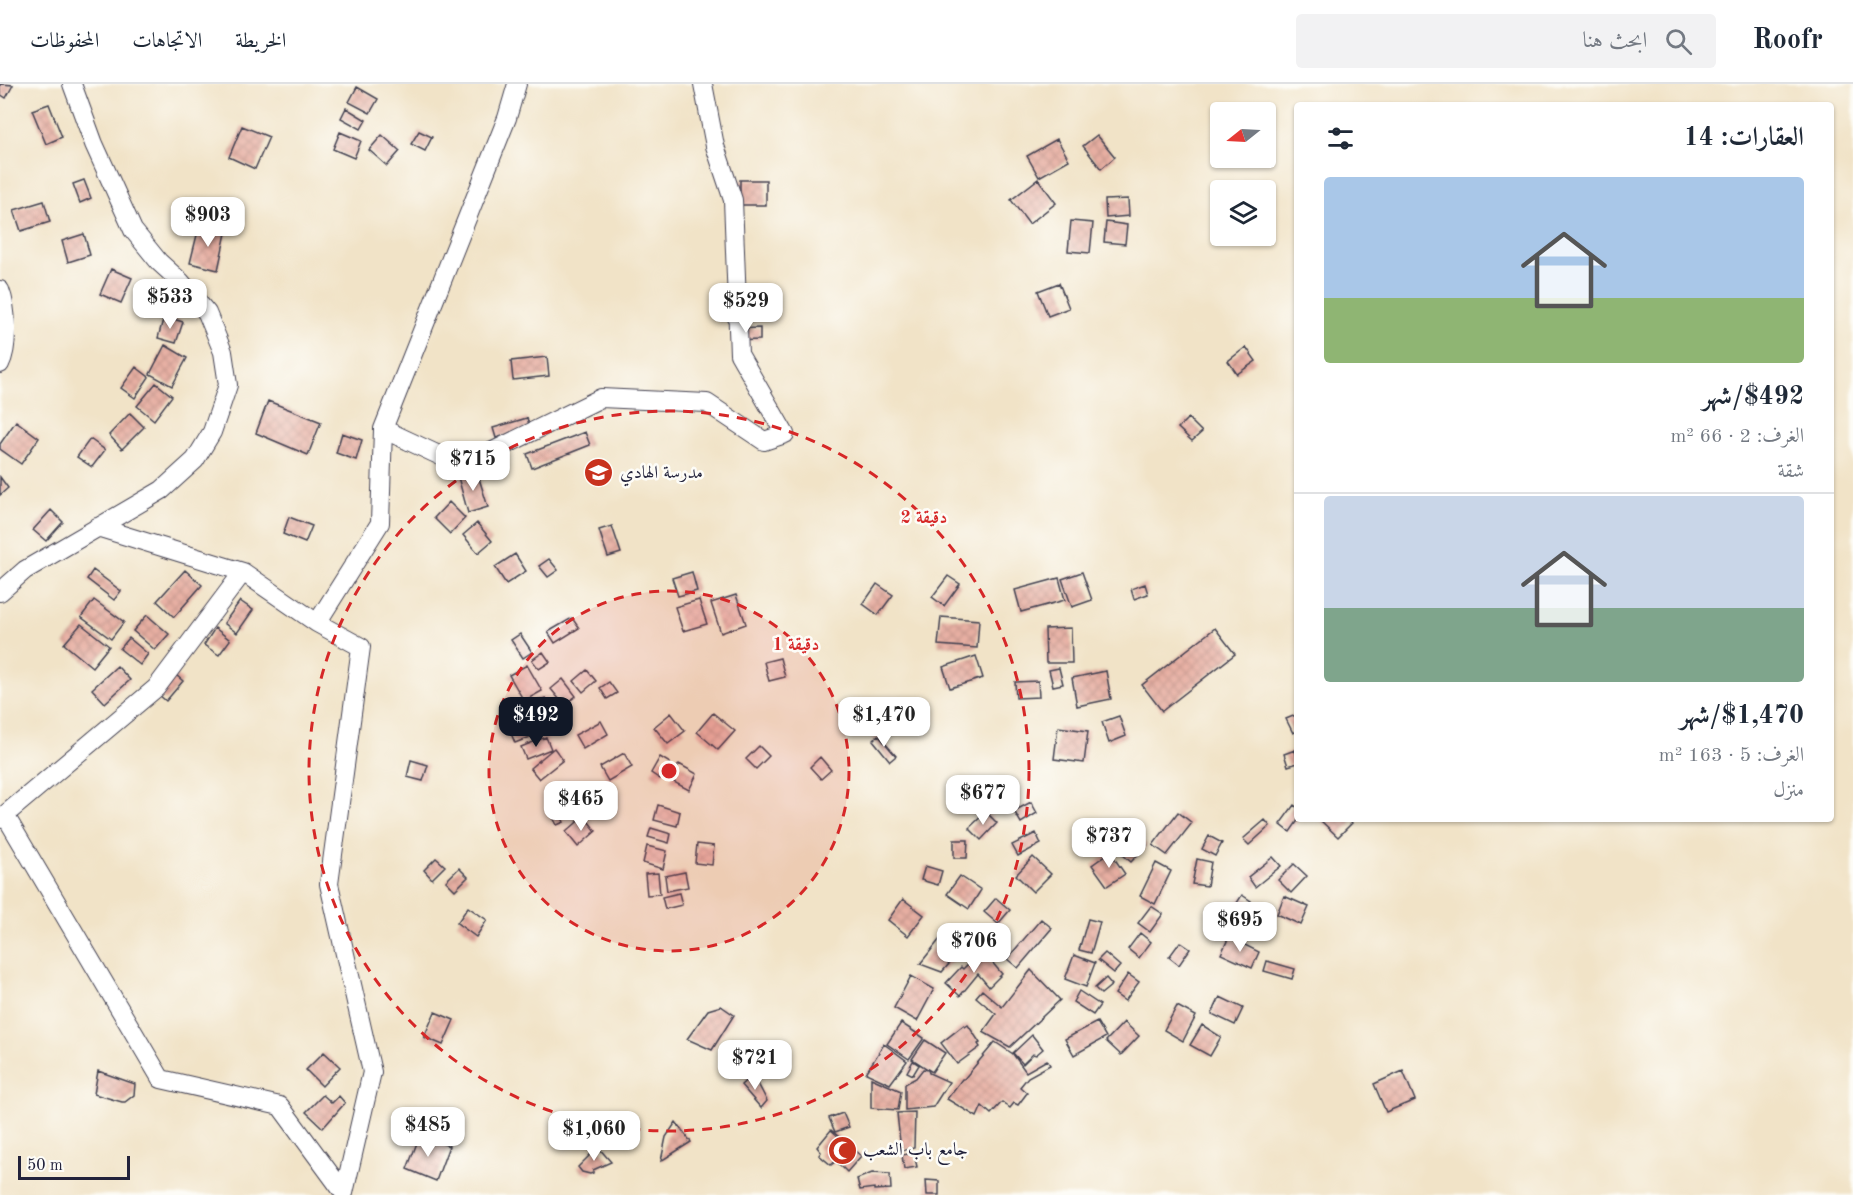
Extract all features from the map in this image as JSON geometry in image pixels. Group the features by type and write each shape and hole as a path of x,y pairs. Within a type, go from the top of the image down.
{"street":[{"path":"0,592 25,570 162,490 195,460 212,432 228,385 223,352 207,313 181,282 159,262 133,230 94,144 72,84"},
{"path":"317,623 380,523 383,429 507,118 518,84"},
{"path":"383,429 445,458 491,452 601,398 707,403 764,441 785,434 739,354 733,200 716,146 703,84"},
{"path":"0,290 6,328 4,357 0,364"},
{"path":"97,527 243,572 317,623 361,647 329,884 372,1072 344,1193 279,1106 161,1079 2,817 156,688 243,572"}],"building":[{"path":"0,84 13,85 6,98 0,94"},
{"path":"357,87 378,99 370,113 349,102"},
{"path":"49,104 62,137 46,144 32,110"},
{"path":"346,108 366,120 361,129 341,118"},
{"path":"242,126 269,137 255,169 229,157"},
{"path":"419,131 432,137 425,151 411,144"},
{"path":"340,132 361,141 354,158 333,149"},
{"path":"382,135 400,151 387,166 369,150"},
{"path":"1097,135 1115,157 1101,169 1083,146"},
{"path":"1057,139 1069,160 1039,177 1027,156"},
{"path":"1038,179 1056,203 1029,224 1011,200"},
{"path":"84,180 91,198 80,203 73,184"},
{"path":"740,180 766,180 766,205 740,205"},
{"path":"1128,199 1129,216 1106,218 1105,200"},
{"path":"44,201 50,222 21,231 14,210"},
{"path":"1071,221 1093,223 1090,253 1068,251"},
{"path":"1106,222 1127,225 1125,244 1104,242"},
{"path":"199,227 226,233 218,270 190,263"},
{"path":"84,234 90,255 68,262 62,241"},
{"path":"111,269 132,278 121,303 100,294"},
{"path":"1059,283 1069,308 1048,316 1038,291"},
{"path":"733,304 762,306 762,320 732,318"},
{"path":"164,316 183,322 176,343 158,338"},
{"path":"760,328 760,340 732,341 732,329"},
{"path":"165,345 187,358 172,386 150,374"},
{"path":"1246,347 1256,361 1237,374 1228,361"},
{"path":"547,357 549,376 513,380 511,361"},
{"path":"136,367 149,377 135,398 121,388"},
{"path":"156,383 172,396 154,420 137,406"},
{"path":"268,401 321,422 308,455 256,433"},
{"path":"130,413 144,427 122,449 109,435"},
{"path":"527,418 530,428 496,438 493,428"},
{"path":"1188,418 1202,432 1192,441 1178,428"},
{"path":"16,421 39,438 21,464 0,449 0,444"},
{"path":"585,432 590,445 532,468 527,454"},
{"path":"342,433 362,440 356,460 336,453"},
{"path":"90,439 105,450 92,467 77,457"},
{"path":"477,472 488,507 468,513 458,477"},
{"path":"0,477 8,488 0,495"},
{"path":"449,502 465,518 450,534 434,518"},
{"path":"51,510 63,522 46,541 33,530"},
{"path":"289,517 312,526 305,543 283,534"},
{"path":"477,523 492,541 478,553 463,535"},
{"path":"612,526 621,553 608,557 599,530"},
{"path":"515,554 526,571 506,584 495,567"},
{"path":"549,559 558,570 548,577 539,566"},
{"path":"93,570 121,591 114,600 87,579"},
{"path":"185,570 202,585 174,617 157,601"},
{"path":"692,572 697,591 678,596 672,578"},
{"path":"1082,572 1092,600 1072,607 1062,579"},
{"path":"948,576 960,584 944,606 932,597"},
{"path":"1059,578 1065,600 1021,612 1015,590"},
{"path":"877,584 893,595 878,615 863,604"},
{"path":"1145,584 1148,594 1134,599 1131,589"},
{"path":"736,595 746,624 721,633 711,603"},
{"path":"94,600 124,622 111,639 81,617"},
{"path":"699,600 707,624 683,631 675,607"},
{"path":"240,601 253,610 237,633 224,623"},
{"path":"147,615 169,634 155,650 133,631"},
{"path":"941,617 979,620 977,648 938,645"},
{"path":"572,618 579,628 555,643 548,632"},
{"path":"81,624 109,646 92,667 64,644"},
{"path":"215,628 230,640 219,655 204,645"},
{"path":"1071,628 1072,663 1046,663 1045,629"},
{"path":"1215,628 1235,654 1162,711 1142,685"},
{"path":"520,634 532,652 523,658 511,640"},
{"path":"129,638 148,654 140,665 120,649"},
{"path":"543,652 550,662 539,669 532,660"},
{"path":"976,656 983,678 950,688 943,667"},
{"path":"780,658 785,677 769,681 764,662"},
{"path":"527,665 542,691 524,701 509,675"},
{"path":"117,666 130,680 105,703 92,689"},
{"path":"1059,668 1063,684 1053,686 1049,670"},
{"path":"587,670 596,681 583,692 574,681"},
{"path":"1106,671 1111,699 1077,706 1072,678"},
{"path":"176,675 183,681 166,701 159,695"},
{"path":"563,679 576,696 564,705 551,689"},
{"path":"1038,681 1039,697 1016,698 1015,682"},
{"path":"609,682 617,693 607,699 600,688"},
{"path":"546,698 550,716 520,723 516,704"},
{"path":"671,713 685,731 668,744 654,727"},
{"path":"713,713 735,731 718,750 697,732"},
{"path":"1119,716 1126,736 1109,743 1102,722"},
{"path":"1294,716 1294,733 1293,733 1286,719"},
{"path":"540,719 545,731 515,743 510,731"},
{"path":"601,721 608,734 583,749 575,735"},
{"path":"1058,727 1088,731 1084,763 1054,759"},
{"path":"878,735 896,756 890,761 873,740"},
{"path":"546,737 551,749 526,759 521,747"},
{"path":"759,746 769,756 756,769 746,759"},
{"path":"554,748 563,760 539,779 530,768"},
{"path":"1294,750 1294,764 1288,766 1284,754"},
{"path":"624,753 632,767 608,781 600,767"},
{"path":"660,757 670,763 660,779 651,773"},
{"path":"820,757 831,770 821,779 810,767"},
{"path":"411,760 428,765 423,781 407,777"},
{"path":"679,764 697,774 689,790 670,780"},
{"path":"577,795 583,810 566,816 561,801"},
{"path":"554,802 564,822 557,825 547,806"},
{"path":"1031,802 1037,813 1021,823 1014,811"},
{"path":"658,805 680,812 677,826 654,820"},
{"path":"1294,805 1294,822 1297,822 1290,832 1280,824"},
{"path":"986,812 997,823 981,840 969,828"},
{"path":"1178,812 1192,823 1167,855 1153,845"},
{"path":"584,816 596,831 578,847 566,832"},
{"path":"1265,820 1270,826 1249,845 1243,839"},
{"path":"1322,822 1351,822 1338,837"},
{"path":"651,828 671,834 669,843 648,837"},
{"path":"1128,828 1147,845 1131,862 1112,845"},
{"path":"1036,833 1041,844 1018,856 1012,845"},
{"path":"1209,836 1222,843 1215,856 1202,849"},
{"path":"954,840 968,840 967,858 954,858"},
{"path":"697,844 714,846 712,865 695,863"},
{"path":"647,846 667,851 663,869 643,863"},
{"path":"1110,852 1125,874 1107,886 1092,865"},
{"path":"1033,857 1051,874 1033,892 1016,875"},
{"path":"1273,857 1281,866 1255,887 1248,877"},
{"path":"436,858 445,866 432,879 424,870"},
{"path":"1197,859 1211,862 1207,886 1192,884"},
{"path":"1156,863 1171,871 1155,904 1140,896"},
{"path":"1294,864 1307,876 1291,893 1278,880"},
{"path":"925,866 942,871 938,885 921,880"},
{"path":"459,868 468,877 455,890 446,881"},
{"path":"685,872 688,887 667,891 665,876"},
{"path":"658,873 660,894 647,895 645,874"},
{"path":"960,876 981,890 969,909 947,894"},
{"path":"679,893 682,905 665,909 662,897"},
{"path":"1242,895 1251,901 1244,912 1235,906"},
{"path":"1284,896 1309,907 1301,925 1277,914"},
{"path":"996,898 1010,910 998,924 984,912"},
{"path":"903,899 924,915 908,936 888,920"},
{"path":"1151,906 1163,914 1150,932 1138,923"},
{"path":"468,907 487,920 476,937 457,923"},
{"path":"1041,919 1052,928 1018,968 1007,959"},
{"path":"1088,919 1100,922 1091,953 1079,950"},
{"path":"1140,933 1151,942 1139,958 1128,949"},
{"path":"944,934 962,949 942,972 920,964"},
{"path":"1229,937 1259,952 1252,968 1221,954"},
{"path":"1180,942 1190,949 1179,965 1169,957"},
{"path":"980,952 1002,974 989,987 978,974 960,996 946,983"},
{"path":"1105,953 1120,966 1114,973 1098,960"},
{"path":"1074,955 1095,963 1086,987 1065,979"},
{"path":"1267,961 1295,969 1292,979 1264,971"},
{"path":"1031,970 1060,1000 1010,1047 983,1032 996,1014 976,997 982,990 1002,1007"},
{"path":"1128,974 1139,982 1125,1001 1115,994"},
{"path":"911,976 934,989 917,1021 894,1008"},
{"path":"1106,978 1112,985 1101,994 1095,988"},
{"path":"1079,991 1100,1005 1093,1015 1073,1002"},
{"path":"1220,997 1243,1008 1235,1025 1212,1014"},
{"path":"721,1006 734,1015 712,1050 687,1039 708,1010"},
{"path":"1177,1006 1196,1016 1183,1041 1164,1030"},
{"path":"435,1012 454,1020 443,1045 424,1037"},
{"path":"1097,1022 1106,1037 1074,1055 1065,1039"},
{"path":"1124,1022 1139,1036 1121,1055 1106,1041"},
{"path":"901,1023 924,1038 909,1059 887,1044"},
{"path":"964,1025 965,1027 968,1025 980,1043 978,1044 980,1047 957,1064 941,1043"},
{"path":"1202,1025 1221,1037 1210,1056 1190,1045"},
{"path":"1032,1035 1043,1049 1036,1055 1033,1054 1023,1064 1013,1053"},
{"path":"925,1040 945,1053 932,1072 912,1059"},
{"path":"995,1042 1013,1054 1026,1072 1047,1060 1050,1065 1028,1077 1020,1087 1027,1093 1018,1105 1014,1103 1010,1108 1002,1102 991,1114 982,1106 977,1117 947,1099"},
{"path":"884,1044 907,1061 890,1084 866,1073"},
{"path":"324,1052 340,1067 322,1086 306,1070"},
{"path":"913,1061 919,1065 913,1075 907,1072"},
{"path":"923,1069 949,1082 933,1107 905,1110 905,1084 916,1078"},
{"path":"98,1071 135,1084 134,1095 122,1102 94,1094"},
{"path":"1403,1071 1415,1100 1386,1112 1374,1084"},
{"path":"753,1074 767,1101 761,1108 741,1085"},
{"path":"871,1078 901,1091 898,1110 871,1108"},
{"path":"323,1095 332,1103 339,1096 345,1103 323,1128 306,1112"},
{"path":"915,1112 914,1148 901,1151 897,1113"},
{"path":"843,1113 849,1127 835,1132 829,1118"},
{"path":"676,1122 691,1142 661,1161 666,1137"},
{"path":"831,1130 861,1156 847,1172 836,1161 831,1165 819,1155 821,1152 817,1147"},
{"path":"420,1135 449,1146 436,1181 407,1169"},
{"path":"598,1147 611,1162 593,1170 593,1173 582,1172 578,1167"},
{"path":"914,1153 917,1167 904,1169 902,1155"},
{"path":"872,1173 890,1174 891,1189 860,1190 857,1179"},
{"path":"926,1180 939,1181 939,1195 927,1195"}],"place":[{"name":"مدرسة الهادي","path":"599,473"},
{"name":"جامع باب الشعب","path":"842,1150"}]}
